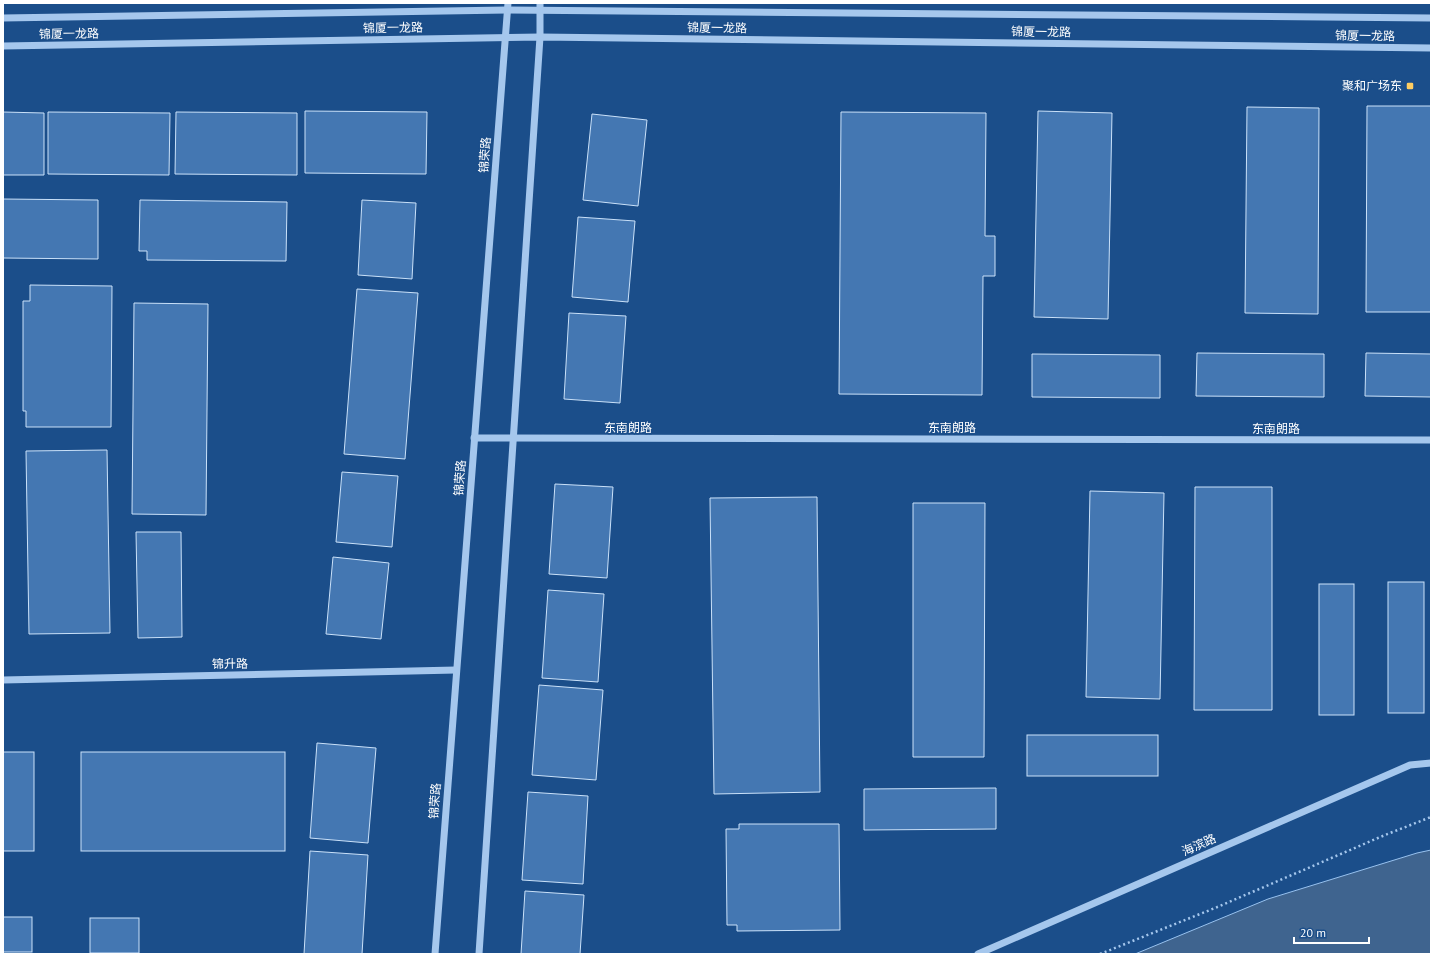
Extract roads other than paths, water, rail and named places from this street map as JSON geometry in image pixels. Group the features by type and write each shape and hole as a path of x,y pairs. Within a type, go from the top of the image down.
{"street":[{"name":"锦荣路","path":"435,954 507,6"},
{"name":"锦厦一龙路","path":"3,18 540,6 1431,18"},
{"path":"479,954 540,37 540,6"},
{"name":"锦厦一龙路","path":"3,46 540,37 1431,48"},
{"name":"东南朗路","path":"474,438 1431,440"},
{"name":"锦升路","path":"3,680 456,670"},
{"name":"海滨路","path":"978,954 1410,765 1431,764"}],"water":[{"path":"1431,850 1431,954 1135,954 1268,899"}],"place":[{"name":"聚和广场东","path":"1410,86"}]}
